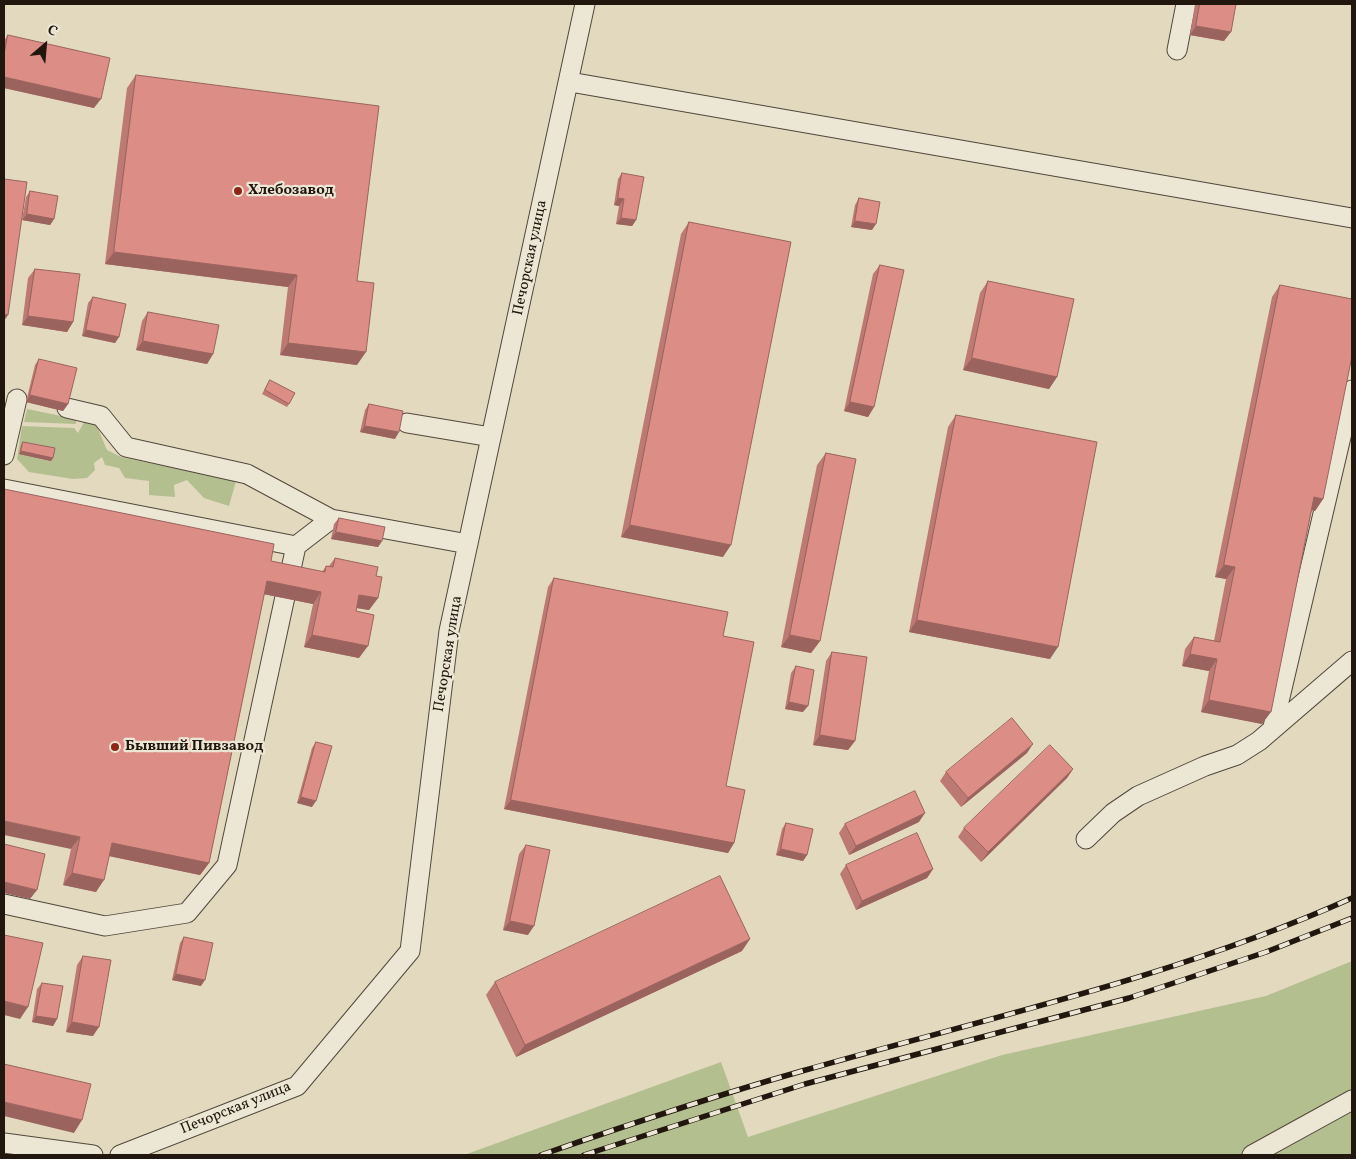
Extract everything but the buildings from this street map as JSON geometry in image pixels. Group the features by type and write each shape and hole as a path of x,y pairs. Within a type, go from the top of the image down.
{"street":[{"name":"Печорская улица","path":"120,1155 297,1086 410,951 449,631 570,82 585,4"},
{"path":"1177,50 1186,4"},
{"path":"570,82 1352,218"},
{"path":"1273,727 1352,390"},
{"path":"4,455 17,399"},
{"path":"67,408 101,416 126,447 247,474 330,519 468,544"},
{"path":"407,423 492,437"},
{"path":"4,488 296,546"},
{"path":"4,904 106,926 187,912 227,865 296,546 330,519"},
{"path":"1086,839 1113,813 1138,796 1205,766 1237,755 1259,741 1352,661"},
{"path":"1252,1155 1352,1100"},
{"path":"4,1143 93,1155"}],"green space":[{"path":"27,409 76,419 76,424 24,422"},
{"path":"84,422 96,424 107,450 121,457 236,481 229,506 204,498 187,480 174,485 175,497 149,495 149,481 125,478 119,468 105,465 102,457 94,463 95,470 87,478 73,479 29,472 17,459 22,426 74,428 78,433"},
{"path":"1352,961 1352,1155 464,1155 721,1062 748,1137 1002,1055 1266,996"}],"railway":[{"path":"541,1155 671,1111 769,1081 1011,1014 1149,973 1218,951 1352,898"},
{"path":"584,1155 805,1084 1129,998 1266,952 1352,918"}],"place":[{"name":"Хлебозавод","path":"238,191"},
{"name":"Бывший Пивзавод","path":"115,747"}]}
